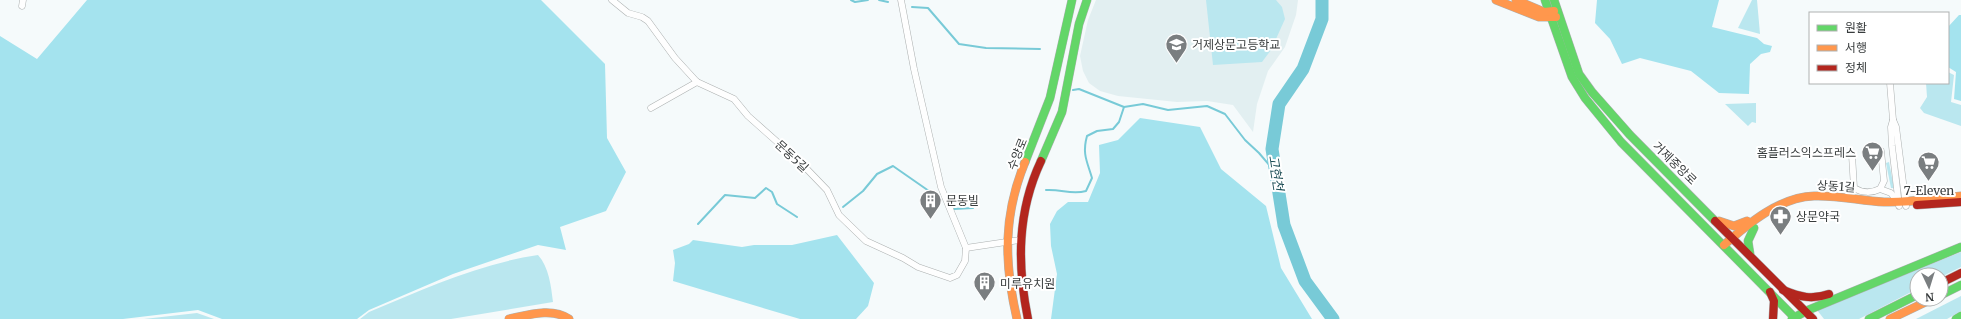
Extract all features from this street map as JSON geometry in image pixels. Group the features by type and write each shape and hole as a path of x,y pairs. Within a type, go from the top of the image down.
{"main road":[{"name":"수양로","path":"1017,319 1009,290 1007,241 1010,212 1017,185 1044,120 1072,0"},
{"path":"1028,319 1022,291 1020,240 1024,212 1030,187 1059,121 1087,0"},
{"path":"1496,0 1533,11 1554,14"},
{"path":"1516,0 1533,11 1549,25 1559,40"},
{"path":"1533,11 1540,7 1544,0"},
{"name":"거제중앙로","path":"1544,0 1554,14 1579,74 1592,92 1630,135 1717,220 1783,290 1813,319"},
{"name":"거제중앙로","path":"1554,0 1554,14 1559,40 1572,77 1584,98 1621,142 1770,292 1794,319"},
{"name":"상동1길","path":"1726,247 1771,212 1798,198 1811,196 1901,203 1961,202"},
{"name":"상동1길","path":"1735,239 1798,202 1826,200 1885,207 1901,203 1961,196"},
{"path":"1717,220 1731,226 1736,226 1760,213 1771,212"},
{"path":"1753,258 1747,247 1747,241 1754,228"},
{"path":"1794,319 1806,312 1893,274 1961,247"},
{"path":"1783,290 1805,299 1817,299 1859,282 1893,274"},
{"path":"1949,279 1961,274"},
{"path":"1949,290 1961,285"},
{"path":"1770,292 1774,301 1773,319"},
{"path":"1869,319 1909,299"},
{"path":"1890,319 1915,307"},
{"path":"509,319 552,312 561,313 568,319"},
{"path":"1956,319 1961,316"}],"street":[{"name":"문동5길","path":"612,0 628,13 642,17 648,21 674,58 697,82 734,99 748,116 801,163 827,190 839,215 866,241 903,258 918,267 950,278 957,276 965,261 966,248"},
{"path":"901,0 914,69 941,187 966,248 1020,240"},
{"path":"651,108 697,82"},
{"path":"1890,84 1893,120 1896,127 1901,203"},
{"path":"1880,190 1884,181 1881,151"},
{"path":"1852,155 1854,188 1860,192 1874,192 1880,190 1891,193 1901,203"}],"shaded area":[{"path":"87,0 541,0 605,64 607,138 626,172 606,211 560,227 566,250 538,245 453,274 369,310 357,319 222,319 198,310 123,319 0,319 0,36 37,59"},
{"name":"거제상문고등학교","path":"1096,0 1298,0 1296,15 1285,47 1268,71 1257,104 1253,132 1233,105 1207,101 1177,102 1118,96 1100,91 1089,83 1083,71 1080,56 1088,20"},
{"path":"1206,0 1276,0 1282,7 1285,19 1271,50 1262,62 1213,65"},
{"path":"1597,0 1719,0 1712,27 1757,38 1764,44 1772,46 1770,52 1761,54 1750,64 1749,94 1719,93 1691,71 1640,58 1622,64 1610,39 1595,23"},
{"path":"1752,0 1757,0 1760,34 1738,28"},
{"path":"1959,15 1961,15 1961,101 1954,99 1956,72 1949,68 1949,26"},
{"path":"1949,72 1954,75 1951,102 1961,105 1961,126 1924,113 1920,108 1927,97 1926,84 1949,84"},
{"path":"1756,103 1756,123 1752,122 1748,126 1725,104"},
{"path":"1140,118 1200,127 1221,169 1266,206 1281,268 1312,319 1051,319 1057,274 1051,246 1050,224 1057,211 1068,202 1088,202 1100,173 1099,145 1118,140"},
{"path":"1889,162 1894,188 1891,188 1886,163"},
{"path":"837,235 874,283 868,306 856,319 800,319 673,281 675,263 673,250 689,244 693,240 742,247 754,245 792,245"},
{"path":"1961,252 1961,267 1949,273 1949,267 1924,267"},
{"path":"538,255 547,271 553,302 451,319 360,319 369,312 452,278 494,264"},
{"path":"1909,273 1909,293 1859,319 1824,319 1817,310"},
{"path":"1961,296 1961,311 1947,319 1916,319 1939,307 1949,307 1949,302"},
{"path":"197,313 214,319 144,319"}],"waterway":[{"path":"851,0 855,2 868,0"},
{"path":"879,0 888,2"},
{"name":"고현천","path":"1322,0 1322,19 1303,69 1279,104 1272,149 1284,225 1305,281 1333,319"},
{"path":"912,7 928,8 959,44 986,48 1040,49"},
{"path":"1073,90 1079,89 1124,107 1143,104 1168,110 1207,106 1225,114 1245,140 1259,153 1276,173"},
{"path":"1046,190 1071,192 1086,191 1092,178 1085,153 1087,136 1097,131 1113,129 1119,122 1124,107"},
{"path":"843,207 863,191 877,174 893,166 939,198"},
{"path":"698,224 725,195 755,198 766,188 772,192 777,204 797,217"},
{"path":"954,209 973,208"}],"traffic: fast":[{"path":"1025,162 1050,98 1072,0"},
{"path":"1041,161 1062,112 1079,24 1087,0"},
{"path":"1545,0 1572,77 1585,98 1621,142 1796,319"},
{"path":"1554,0 1579,74 1592,92 1630,135 1715,221"},
{"path":"1750,254 1748,241 1754,228"},
{"path":"1792,319 1806,311 1961,247"},
{"path":"1949,291 1961,285"},
{"path":"1869,319 1909,299"},
{"path":"1956,319 1961,316"}],"traffic: slow":[{"path":"1496,0 1539,17 1556,17"},
{"path":"1516,0 1544,12 1554,11"},
{"path":"1017,319 1010,278 1008,240 1009,221 1013,201 1025,162"},
{"path":"1724,245 1754,220 1777,206 1801,197 1823,196 1894,202 1961,196"},
{"path":"1719,221 1734,226 1747,221"},
{"path":"1890,319 1915,307"},
{"path":"509,319 540,313 555,313 569,319"}],"traffic: jam":[{"path":"1028,319 1022,279 1021,239 1027,200 1041,161"},
{"path":"1917,205 1961,202"},
{"path":"1715,221 1813,319"},
{"path":"1949,279 1961,273"},
{"path":"1783,290 1806,297 1817,297 1829,294"},
{"path":"1770,292 1774,301 1773,319"}],"place":[{"name":"거제상문고등학교","path":"1177,64"},
{"name":"홈플러스익스프레스","path":"1872,172"},
{"name":"7-Eleven","path":"1929,182"},
{"name":"문동빌","path":"930,220"},
{"name":"상문약국","path":"1780,236"},
{"name":"미루유치원","path":"985,302"}]}
